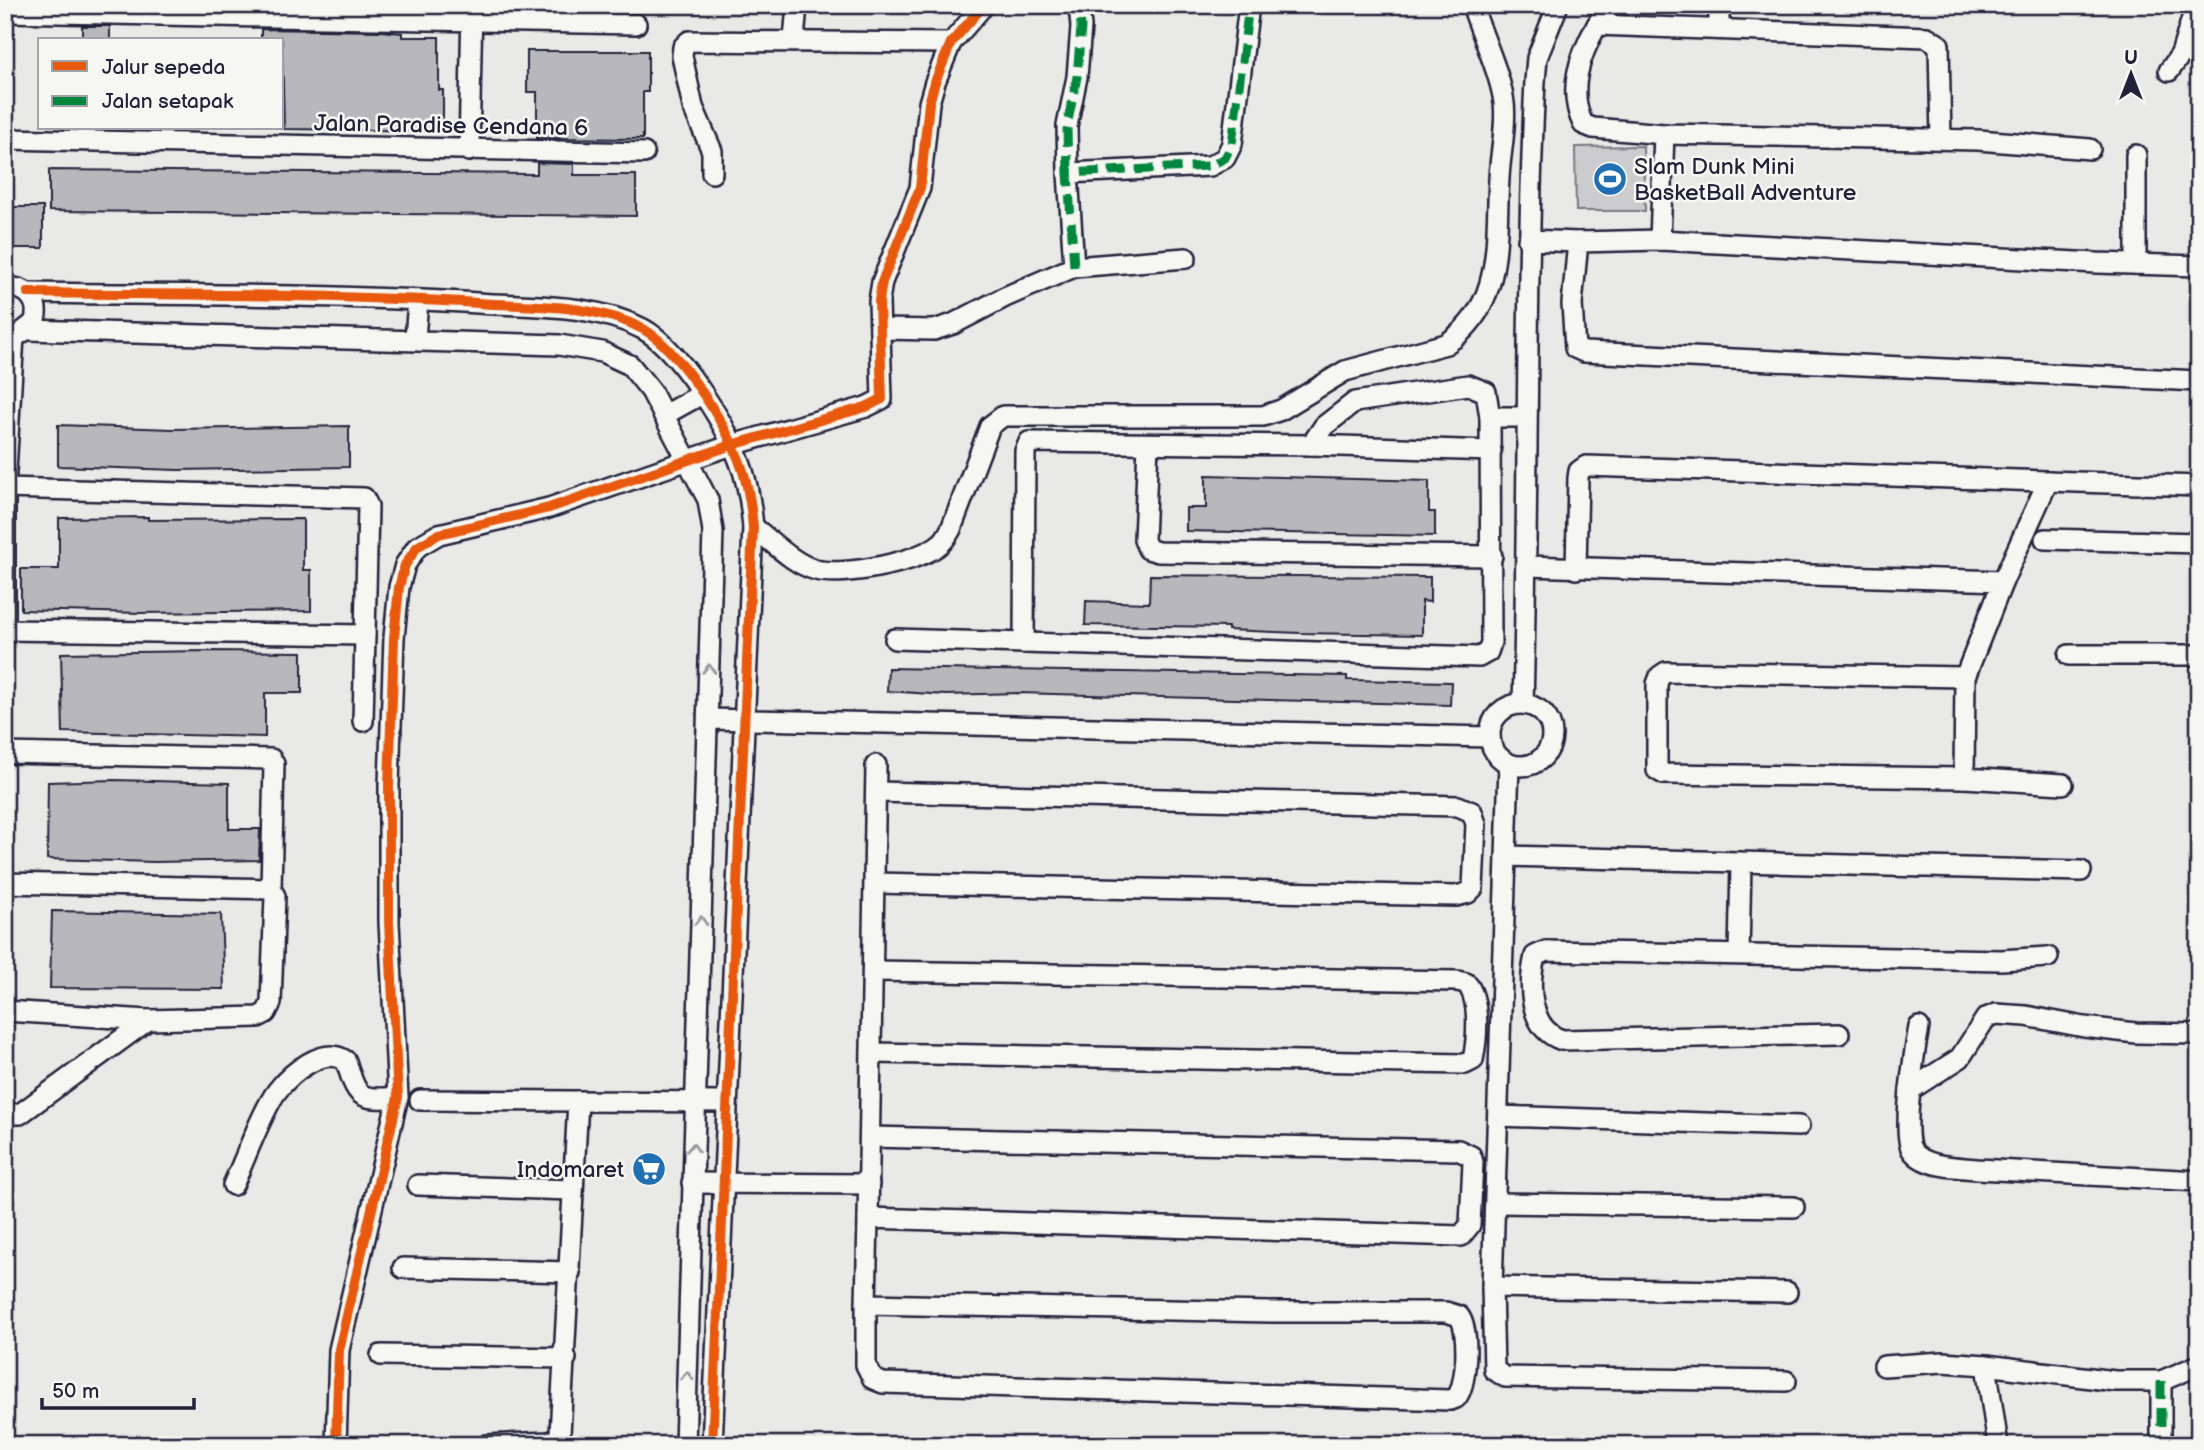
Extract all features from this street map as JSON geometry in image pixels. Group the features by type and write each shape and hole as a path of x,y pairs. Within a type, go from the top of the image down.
{"street":[{"path":"794,40 797,5"},
{"path":"336,1445 338,1350 398,1097 389,922 389,785 394,638 399,587 405,565 417,547 439,534 549,508 732,445 879,401 883,395 880,329 882,282 920,188 929,103 951,43 984,5"},
{"path":"1074,267 1066,126 1077,76 1081,27 1079,5"},
{"path":"1068,173 1210,166 1225,158 1232,144 1249,5"},
{"path":"753,527 813,569 833,573 871,569 932,549 942,542 951,529 990,426 1003,416 1263,415 1281,410 1345,371 1446,344 1460,335 1474,319 1494,278 1504,103 1472,5"},
{"path":"1523,704 1527,566 1525,417 1528,240 1537,58 1558,5"},
{"path":"1609,5 1576,69 1578,114 1583,124 1593,128 1664,134 1941,139 2090,149"},
{"path":"1719,5 1719,27"},
{"path":"2169,71 2181,54 2196,5"},
{"path":"5,12 471,13 636,24"},
{"path":"469,151 471,13"},
{"path":"1597,25 1719,27 1927,37 1939,45 1941,139"},
{"path":"712,173 712,151 693,107 682,56 683,47 689,41 951,43"},
{"path":"1660,240 1664,134"},
{"name":"Jalan Paradise Cendana 6","path":"5,139 644,153"},
{"path":"2136,155 2136,264"},
{"path":"1528,240 1660,240 2199,266"},
{"path":"1578,242 1572,339 1575,348 1584,352 2199,381"},
{"path":"880,329 934,330 953,324 1005,297 1074,267 1186,258"},
{"path":"5,288 21,289 28,293 37,307 37,315 16,333 5,488 5,632 365,635"},
{"path":"16,333 415,339 559,345 602,352 630,365 651,391 708,500 713,531 685,1444 713,1445 725,1102 753,527 749,492 732,445 702,394 667,345 645,330 616,317 587,310 418,300 28,293"},
{"path":"415,339 418,300"},
{"path":"895,639 1479,657 1488,652 1491,643 1492,556 1490,416 1486,392 1468,385 1355,402 1337,414 1311,445"},
{"path":"664,415 702,394"},
{"path":"1490,416 1525,417"},
{"path":"1024,643 1026,445 1034,441 1311,445 1491,452"},
{"path":"1147,444 1144,540 1148,549 1158,552 1492,556"},
{"path":"1576,569 1578,478 1579,471 1587,466 2199,486"},
{"path":"1964,778 1965,677 2003,581 2048,481"},
{"path":"5,488 364,498 368,506 363,720"},
{"path":"2045,539 2199,544"},
{"path":"1527,566 2003,581"},
{"path":"2069,655 2199,654"},
{"path":"1965,677 1667,672 1660,676 1657,684 1659,773 1964,778 2063,784"},
{"path":"1523,704 1541,711 1548,718 1552,737 1545,755 1528,765 1509,764 1496,753 1490,737 1498,714 1513,705 1523,704"},
{"path":"708,719 1490,737"},
{"path":"5,753 271,759 274,764 271,889 275,896 271,989 266,1013 258,1017 148,1020 5,1011"},
{"path":"1509,764 1492,1287 1494,1370 1498,1375 1786,1381"},
{"path":"866,1304 1270,1312 1446,1312 1460,1316 1465,1328 1464,1386 1456,1398 1450,1400 883,1383 873,1379 866,1365 866,1304 876,765"},
{"path":"875,883 1462,895 1472,888 1476,824 1472,812 1458,806 876,792"},
{"path":"1506,856 2081,871"},
{"path":"1739,954 1741,864"},
{"path":"5,883 271,889"},
{"path":"1839,1034 1562,1040 1549,1035 1539,1025 1533,997 1533,963 1539,952 2001,960 2048,957"},
{"path":"871,1053 1465,1064 1472,1060 1475,1051 1475,998 1466,983 1457,981 874,971"},
{"path":"1910,1090 1960,1058 1986,1018 1996,1014 2136,1033 2199,1034"},
{"path":"5,1114 20,1114 148,1020"},
{"path":"1919,1027 1910,1090 1909,1143 1920,1157 1931,1162 1978,1169 2199,1181"},
{"path":"233,1185 277,1091 316,1059 328,1055 346,1061 352,1088 362,1097 374,1100 398,1097"},
{"path":"419,1100 725,1102"},
{"path":"487,1445 548,1443 559,1439 566,1358 578,1101"},
{"path":"1498,1116 1799,1126"},
{"path":"867,1218 1461,1236 1470,1225 1473,1162 1471,1156 1458,1150 870,1137"},
{"path":"692,1183 869,1184"},
{"path":"418,1185 573,1189"},
{"path":"1496,1203 1794,1207"},
{"path":"403,1268 570,1272"},
{"path":"1492,1287 1787,1292"},
{"path":"381,1356 566,1358"},
{"path":"1884,1366 1943,1362 1986,1364 2115,1381 2161,1381 2199,1365"},
{"path":"1986,1364 1998,1445"},
{"path":"2161,1381 2161,1445"}],"shaded area":[{"name":"Slam Dunk Mini BasketBall Adventure","path":"1643,146 1645,211 1576,211 1575,147"}],"building":[{"path":"82,26 110,26 110,38 82,38"},
{"path":"261,29 381,31 402,33 402,37 439,37 439,90 443,90 443,131 284,129 284,38 261,38"},
{"path":"527,51 648,51 648,92 643,92 643,139 537,138 537,92 527,92"},
{"path":"537,163 574,164 574,175 636,175 636,216 49,211 49,170 537,174"},
{"path":"6,207 43,207 43,248 6,248"},
{"path":"58,425 173,429 349,426 349,467 178,470 58,466"},
{"path":"1206,475 1429,481 1429,512 1435,512 1435,536 1186,531 1186,508 1206,508"},
{"path":"148,517 148,520 303,519 303,570 311,570 311,611 141,613 21,610 21,569 59,569 59,518"},
{"path":"1150,575 1430,577 1430,602 1422,601 1422,635 1228,630 1228,627 1085,625 1086,601 1149,603"},
{"path":"302,652 302,693 265,693 265,737 63,732 61,653"},
{"path":"888,668 1347,676 1347,680 1451,682 1450,705 1018,693 946,695 887,691"},
{"path":"114,780 229,783 229,829 260,829 259,860 155,862 47,859 48,782"},
{"path":"52,911 221,914 224,989 50,988"}],"marked path":[{"path":"1068,173 1067,126 1077,77 1081,27 1079,5"},
{"path":"1074,267 1068,173 1210,166 1225,158 1232,144 1249,5"},
{"path":"2161,1381 2161,1445"}],"cycle path":[{"path":"336,1445 339,1350 398,1097 389,922 389,785 394,638 399,587 405,565 417,547 439,534 549,508 732,445 866,407 882,399 879,301 882,282 920,188 929,103 935,82 951,43 984,5"},
{"path":"28,293 366,298 583,310 624,321 657,339 685,369 712,407 742,468 749,493 753,527 712,1445"}],"place":[{"name":"Slam Dunk Mini BasketBall Adventure","path":"1610,179"},
{"name":"Indomaret","path":"649,1169"}]}
